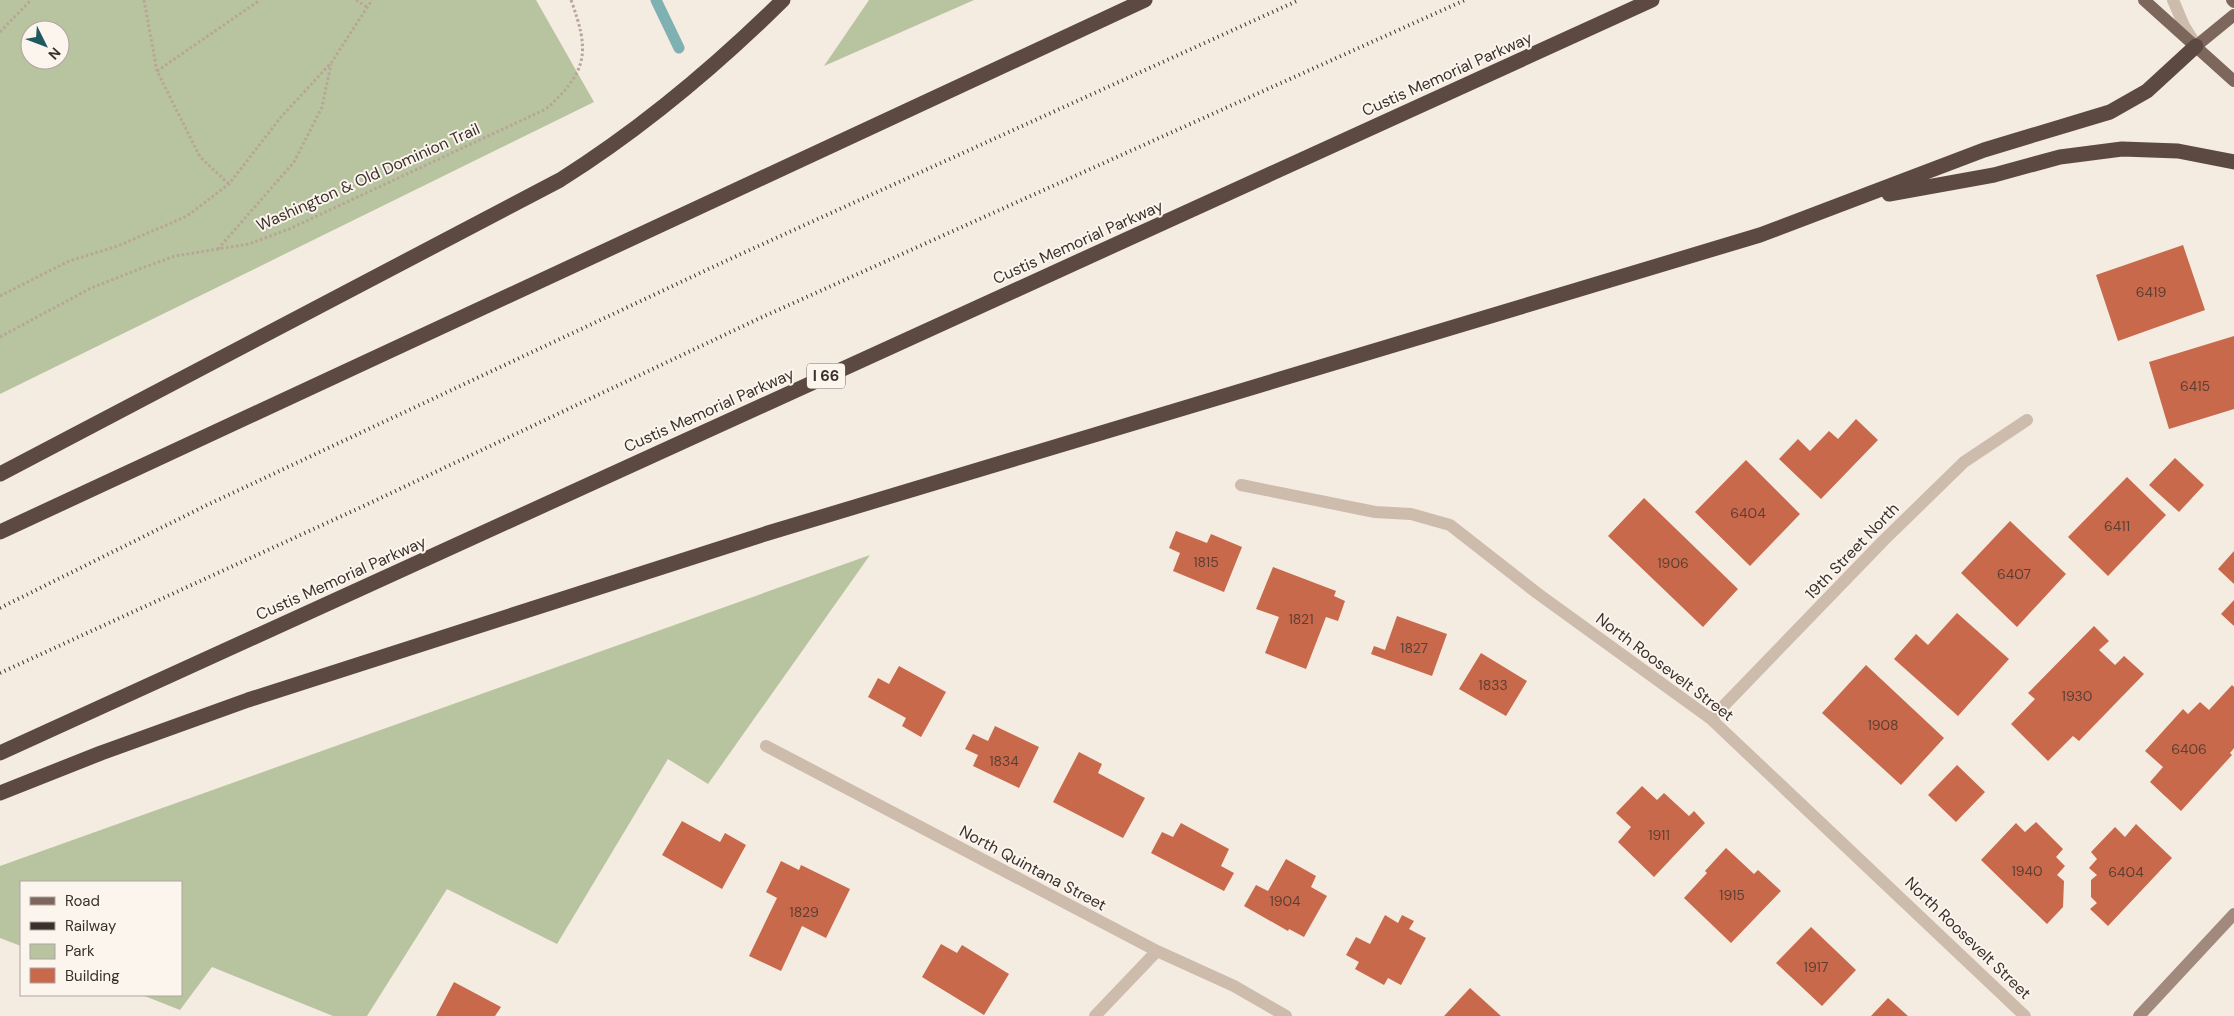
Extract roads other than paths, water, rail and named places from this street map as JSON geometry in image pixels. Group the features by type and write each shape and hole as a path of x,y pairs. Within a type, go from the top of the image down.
{"highway":[{"path":"0,474 560,180 604,152 682,91 783,0"},
{"path":"0,532 1145,0"},
{"name":"Custis Memorial Parkway","path":"0,752 1652,0"},
{"path":"0,793 101,753 248,700 768,534 1760,235 1984,150 2110,112 2147,91 2196,46"},
{"path":"1853,200 1994,175 2060,157 2114,150 2178,151 2234,162"}],"main road":[{"path":"2144,0 2234,81"},
{"path":"2196,46 2234,15"},
{"path":"2139,1016 2234,914"}],"street":[{"path":"2173,0 2184,26 2196,46"},
{"name":"19th Street North","path":"1712,718 1883,541 1964,462 2027,420"},
{"name":"North Roosevelt Street","path":"1241,485 1375,512 1411,514 1450,525 1536,593 1712,718 2025,1016"},
{"name":"North Quintana Street","path":"766,746 1157,951 1234,986 1286,1016"},
{"path":"1095,1016 1157,951"}],"waterway":[{"path":"656,0 679,48"}],"railway":[{"path":"0,608 205,506 730,259 1299,0"},
{"path":"0,673 368,504 758,319 1465,0"}]}
